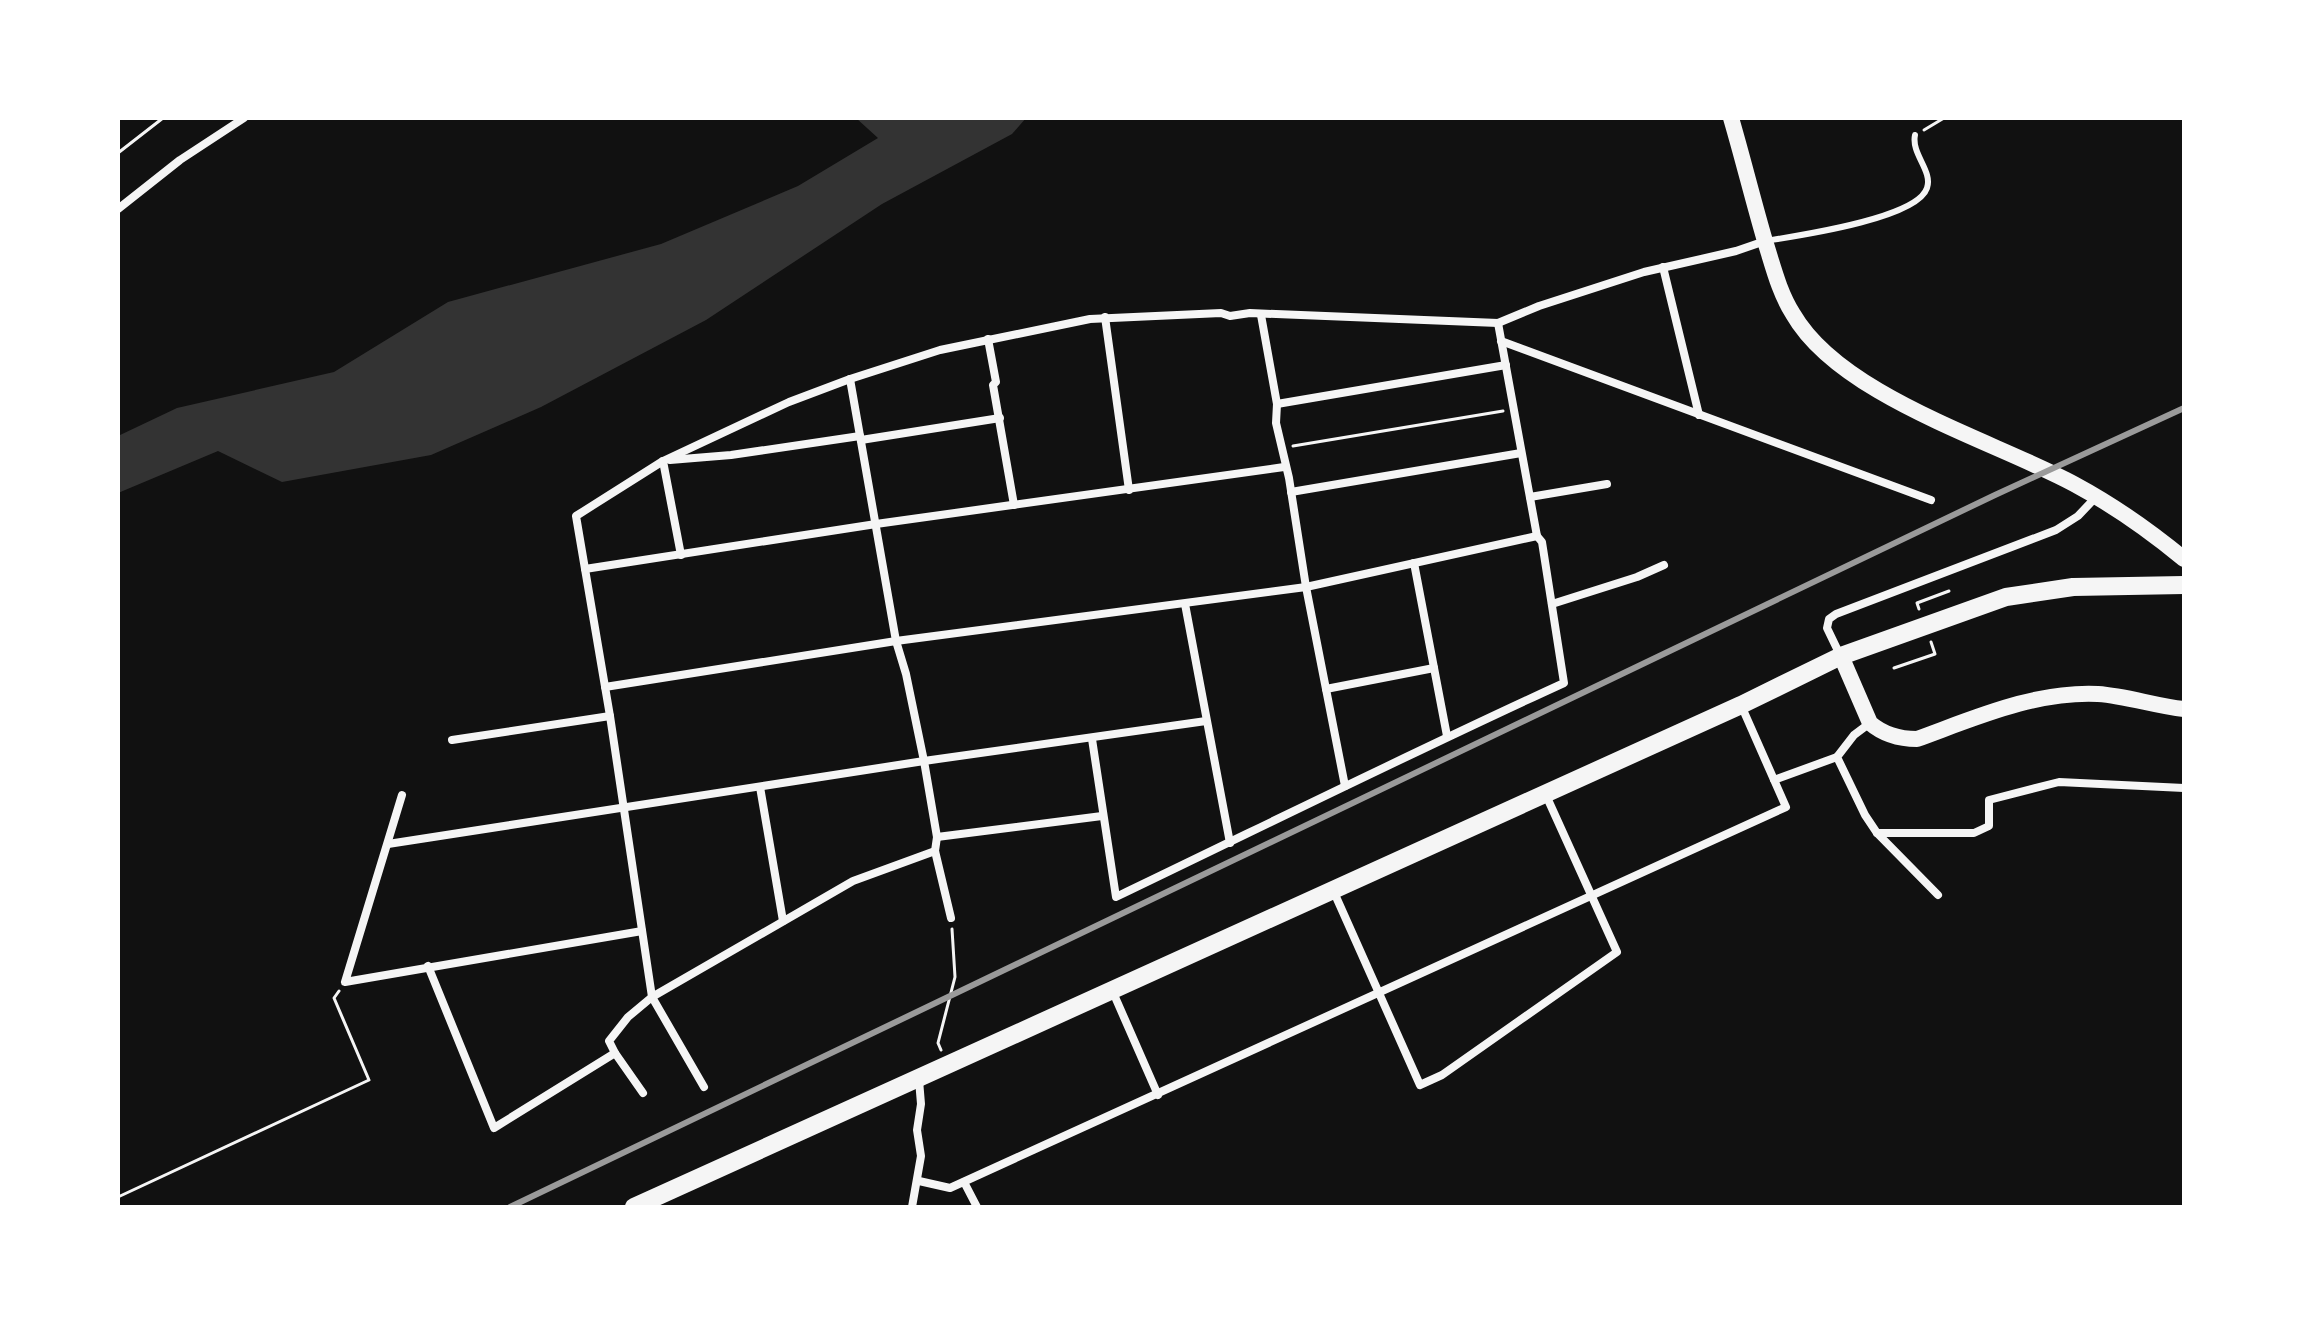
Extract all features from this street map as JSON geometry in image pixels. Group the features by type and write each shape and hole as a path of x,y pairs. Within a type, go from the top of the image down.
{"main road":[{"path":"1731,118 1776,276 1791,312 1802,329 1832,360 1876,389 2074,484 2124,513 2184,559"},
{"path":"634,1207 1741,705 1841,656 2006,597 2073,587 2184,585"},
{"path":"1841,656 1870,723 1902,739 1917,739 2029,701 2068,693 2101,694 2184,709"}],"street":[{"path":"118,209 180,160 244,118"},
{"path":"704,1087 652,997 576,516 663,461 789,402 940,350 1105,317 1221,313 1230,316 1498,323 1539,306 1663,267 1736,251 1764,234"},
{"path":"1663,267 1699,415"},
{"path":"1261,315 1277,404 1276,423 1345,786"},
{"path":"1105,317 1129,490"},
{"path":"1092,739 1116,897 1447,736 1564,683 1542,542 1537,536 1498,323"},
{"path":"988,339 1014,505"},
{"path":"1501,341 1931,500"},
{"path":"1277,404 1506,365"},
{"path":"850,379 896,641 924,761 937,837 935,851 951,918"},
{"path":"663,461 731,455 1000,418"},
{"path":"1291,492 1521,453"},
{"path":"663,461 681,555"},
{"path":"585,569 876,524 1284,467"},
{"path":"1530,497 1607,484"},
{"path":"1841,656 1827,628 1829,619 1836,614 2056,530 2078,516 2096,497"},
{"path":"605,687 896,641 1306,587 1537,536"},
{"path":"1414,563 1447,736"},
{"path":"1552,604 1637,577 1664,565"},
{"path":"1185,604 1230,843"},
{"path":"1326,689 1434,668"},
{"path":"919,1181 950,1188 964,1182 1786,807 1741,705"},
{"path":"452,740 610,716"},
{"path":"388,844 1206,721"},
{"path":"1774,780 1837,757 1854,735 1870,723"},
{"path":"1837,757 1877,833 1938,895"},
{"path":"1877,833 1974,833 1989,826 1989,800 2059,782 2184,788"},
{"path":"760,787 783,921"},
{"path":"1333,889 1420,1085 1442,1075 1617,952 1545,793"},
{"path":"402,795 345,982 642,931"},
{"path":"937,837 1102,816"},
{"path":"643,1093 609,1041 628,1017 652,997 853,881 935,851"},
{"path":"428,966 494,1128 615,1053"},
{"path":"1112,990 1158,1095"},
{"path":"912,1207 921,1156 917,1130 921,1104 919,1079"},
{"path":"964,1182 977,1207"}],"lane":[{"path":"1764,234 1858,225 1905,207 1921,197 1927,189 1928,179 1913,145 1915,135"}],"path":[{"path":"118,153 163,118"},
{"path":"1915,135 1944,118"},
{"path":"1281,448 1514,409"},
{"path":"947,1065 938,1043 955,977 951,918"},
{"path":"118,1197 369,1080 334,998 345,982"}],"shaded area":[{"path":"856,118 1026,118 1012,134 882,204 706,320 541,407 431,455 282,482 218,451 118,493 118,436 177,408 334,372 448,302 661,244 798,186 878,138"}],"railway":[{"path":"510,1207 1995,495 2184,408"}]}
